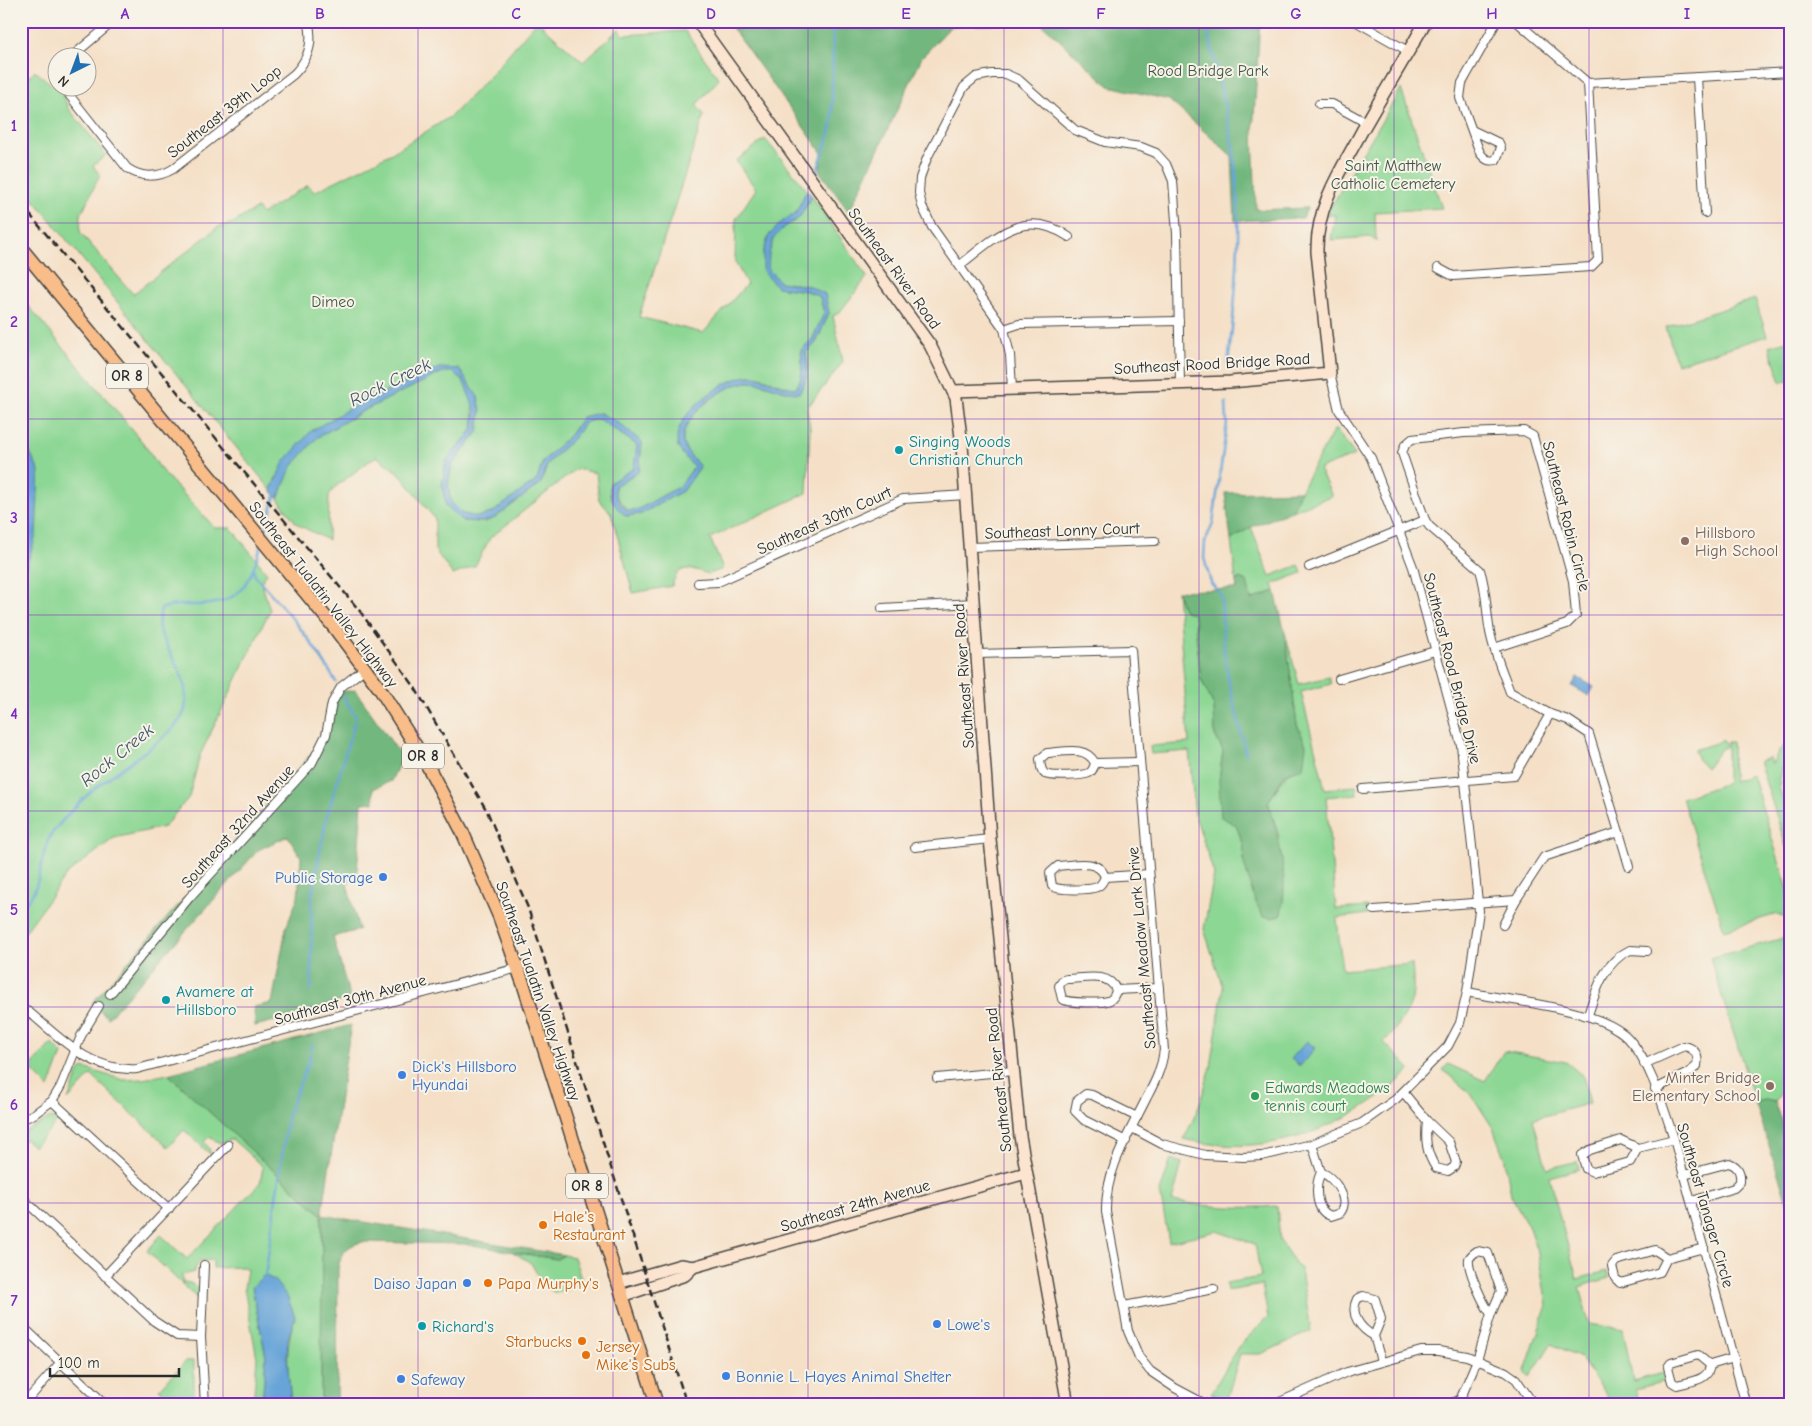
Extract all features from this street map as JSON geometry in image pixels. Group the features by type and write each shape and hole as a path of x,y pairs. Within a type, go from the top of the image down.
{"main road":[{"name":"Southeast River Road","path":"697,21 930,344 953,390 962,445 990,839 1013,1070 1026,1173 1068,1405"},
{"name":"Southeast Rood Bridge Road","path":"953,390 1230,382 1330,373 1317,252 1319,223 1328,196 1367,123 1426,21"},
{"name":"Southeast Tualatin Valley Highway","path":"21,248 286,568 365,668 404,726 443,795 480,869 518,968 657,1405"},
{"name":"Southeast 24th Avenue","path":"618,1283 681,1265 693,1267 1026,1173"},
{"name":"Southeast 24th Avenue","path":"622,1296 685,1275 693,1267"}],"street":[{"path":"82,48 114,21"},
{"name":"Southeast 39th Loop","path":"72,98 127,168 139,174 159,175 173,169 294,74 306,60 309,51 311,32 308,21"},
{"path":"1355,21 1408,52"},
{"path":"1472,130 1460,98 1462,83 1497,21"},
{"path":"1516,21 1588,83 1791,72"},
{"path":"1012,388 1010,354 1004,329 926,218 919,193 920,178 927,158 964,87 976,78 992,74 1006,74 1019,80 1075,130 1105,142 1141,147 1156,153 1166,164 1172,181 1177,234 1180,383"},
{"path":"1697,77 1705,214"},
{"path":"1438,268 1453,276 1591,268 1598,260 1588,83"},
{"path":"1319,104 1332,104 1367,123"},
{"path":"960,265 1006,230 1016,226 1040,224 1053,228 1069,237"},
{"path":"1004,329 1019,324 1178,321"},
{"name":"Southeast Rood Bridge Drive","path":"1132,1128 1162,1144 1205,1155 1262,1156 1312,1144 1362,1123 1380,1112 1427,1070 1455,1036 1468,992 1478,926 1478,902 1461,745 1413,567 1400,530 1371,458 1338,410 1330,373"},
{"name":"Southeast Robin Circle","path":"1425,520 1402,453 1405,445 1412,439 1464,433 1524,431 1533,436 1573,581 1576,615 1568,624 1494,648"},
{"name":"Southeast 30th Court","path":"698,583 718,582 903,499 966,494"},
{"path":"1309,567 1425,520 1429,526 1480,570 1494,648 1510,692 1550,714 1568,720 1589,734 1628,866"},
{"name":"Southeast Lonny Court","path":"970,547 1155,541"},
{"path":"882,608 974,603"},
{"name":"Southeast Meadow Lark Drive","path":"978,654 1131,650 1163,1060 1111,1170 1106,1198 1108,1228 1128,1331 1139,1357 1150,1370 1185,1394 1207,1405"},
{"path":"1339,679 1436,651"},
{"name":"Southeast 32nd Avenue","path":"110,994 189,898 312,763 326,735 332,703 340,687 365,668"},
{"path":"1363,790 1514,776 1550,714"},
{"path":"1080,751 1089,755 1095,763 1093,769 1086,774 1052,776 1044,773 1041,769 1040,759 1047,753 1080,751"},
{"path":"1095,763 1139,762"},
{"path":"1503,925 1516,900 1544,857 1618,832"},
{"path":"915,847 990,839"},
{"path":"1105,877 1100,868 1092,864 1058,866 1050,873 1052,886 1059,890 1096,887 1105,877 1149,874"},
{"path":"1374,910 1516,900"},
{"path":"1588,1015 1598,983 1610,966 1630,950 1647,952"},
{"name":"Southeast 30th Avenue","path":"21,1009 29,1012 75,1051 98,1063 115,1068 148,1067 518,968"},
{"path":"1103,978 1111,982 1116,990 1114,997 1106,1002 1069,1002 1062,1000 1059,986 1063,980 1067,979 1103,978"},
{"path":"1116,990 1158,988"},
{"name":"Southeast Tanager Circle","path":"1468,992 1588,1015 1612,1026 1627,1038 1644,1064 1674,1138 1746,1405"},
{"path":"21,1120 34,1114 52,1101 61,1086 75,1051 99,1006"},
{"path":"1644,1064 1684,1046 1694,1050 1697,1055 1697,1066 1693,1070 1655,1089"},
{"path":"937,1078 1013,1070"},
{"path":"1403,1092 1427,1121 1449,1142 1456,1162 1454,1168 1448,1171 1436,1168 1432,1162 1426,1143 1427,1121"},
{"path":"1126,1141 1084,1120 1075,1111 1077,1101 1086,1094 1092,1095 1137,1117"},
{"path":"52,1101 169,1209"},
{"path":"1638,1148 1630,1162 1593,1172 1586,1170 1582,1155 1590,1150 1622,1140 1638,1148 1674,1138"},
{"path":"1312,1144 1321,1172 1315,1188 1322,1210 1331,1216 1340,1213 1343,1204 1336,1182 1321,1172"},
{"path":"105,1276 228,1146"},
{"path":"1684,1175 1729,1163 1734,1165 1740,1172 1740,1182 1734,1188 1692,1201"},
{"path":"21,1197 154,1321 177,1336 201,1337"},
{"path":"1667,1258 1655,1250 1616,1261 1612,1266 1615,1278 1620,1283 1660,1272 1667,1258 1704,1248"},
{"path":"1446,1405 1460,1400 1477,1360 1502,1286 1488,1253 1477,1251 1472,1255 1469,1265 1484,1305 1491,1314"},
{"path":"204,1265 201,1337 205,1405"},
{"path":"1124,1306 1214,1289"},
{"path":"1374,1336 1358,1324 1354,1310 1357,1300 1363,1296 1375,1299 1378,1305 1381,1319 1374,1336 1381,1361"},
{"path":"21,1325 106,1405"},
{"path":"1273,1405 1347,1372 1421,1351 1439,1351 1477,1360 1516,1379 1534,1405"},
{"path":"1698,1355 1710,1365 1704,1378 1677,1385 1672,1382 1668,1367 1671,1363 1698,1355"},
{"path":"1710,1365 1734,1358"},
{"path":"23,1405 61,1362"},
{"path":"1179,1405 1185,1394"}],"green space":[{"name":"Dimeo","path":"537,21 583,62 619,29 624,35 685,31 719,79 696,105 704,115 639,317 703,333 747,284 735,262 736,219 756,189 736,161 765,139 807,190 795,214 783,221 769,235 763,271 777,287 807,291 820,297 824,313 812,340 801,350 802,370 799,384 796,388 784,386 760,377 748,376 697,404 687,417 678,447 694,467 680,486 639,509 628,511 615,495 615,486 639,471 642,443 600,413 582,417 571,434 543,461 537,480 492,513 477,517 463,514 451,502 462,521 484,522 495,518 541,483 548,463 574,438 585,422 599,419 637,445 634,468 610,483 610,496 626,516 641,514 684,490 700,467 684,445 684,432 689,422 707,402 730,387 750,382 757,382 786,391 799,392 808,366 806,352 816,343 829,313 824,294 809,286 779,282 768,269 768,254 774,238 786,226 799,218 812,196 867,277 839,313 833,316 843,362 807,408 810,428 807,493 710,538 723,569 709,574 691,569 682,570 678,573 672,586 633,593 611,513 599,500 596,473 576,469 490,538 475,566 453,575 435,550 435,519 400,474 376,456 335,487 329,495 328,540 297,524 278,499 283,483 276,477 271,490 21,184 21,84 35,71 48,82 48,98 64,98 69,109 106,155 93,166 100,175 81,214 80,232 133,294 218,227 233,223 257,208 262,214 308,185 314,192 392,153 451,116 487,79","holes":["460,371 478,397 481,411 478,432 452,465 448,486 451,502 442,486 446,461 473,429 472,400 464,382 457,375","438,374 363,411 318,437 323,428"]},
{"name":"Rood Bridge Park","path":"737,21 1260,21 1253,132 1256,210 1307,208 1303,218 1235,221 1232,156 1169,100 1109,86 1041,23 951,26 922,57 849,212 820,172 822,153 731,26"},
{"name":"Saint Matthew Catholic Cemetery","path":"1401,89 1442,208 1375,212 1376,241 1370,237 1331,240 1335,215 1326,215"},
{"path":"21,297 144,444 162,471 215,528 231,528 267,573 261,582 270,610 200,755 189,797 164,827 114,838 66,875 21,938"},
{"path":"1755,299 1767,336 1677,364 1666,327"},
{"path":"1787,341 1791,351 1791,379 1781,382 1769,346"},
{"path":"1334,430 1336,430 1355,455 1319,469 1332,496 1292,511 1300,491"},
{"path":"1300,491 1292,511 1251,527 1231,540 1225,493"},
{"path":"1251,527 1270,576 1299,565 1302,573 1273,584 1275,591 1251,600 1239,578 1236,582 1231,540"},
{"path":"1239,578 1247,581 1251,600 1275,591 1285,633 1297,725 1306,745 1303,768 1285,774 1268,802 1282,858 1284,886 1281,914 1273,918 1263,917 1254,898 1243,860 1244,846 1236,825 1221,817 1219,781 1223,751 1215,735 1214,706 1201,679 1194,614 1183,610 1177,591 1237,589 1236,582"},
{"path":"1177,591 1183,610 1194,614 1201,679 1214,706 1215,735 1223,751 1219,781 1244,846 1243,860 1279,836 1268,802 1306,745 1297,725 1285,633 1299,684 1329,677 1331,684 1301,692 1325,789 1356,786 1357,794 1326,797 1336,909 1368,907 1368,914 1337,918 1342,970 1412,964 1413,989 1410,1007 1406,1015 1384,1042 1411,1070 1361,1108 1334,1123 1306,1134 1277,1142 1247,1145 1216,1144 1184,1139 1198,1109 1211,1067 1223,988 1204,929 1214,874 1195,815 1189,751 1151,754 1150,746 1189,743"},
{"path":"355,690 402,757 391,781 373,789 374,802 362,803 357,872 347,884 359,930 333,937 350,998 305,1013 255,1026 254,1007 272,1003 286,928 298,897 301,857 288,836 258,850 108,1018 92,1003 321,743 335,693"},
{"path":"1791,738 1791,752 1782,769 1779,786 1791,828 1791,862 1759,761 1770,758 1772,764 1779,751"},
{"path":"1722,739 1726,746 1727,742 1732,742 1733,781 1752,775 1791,899 1791,919 1777,914 1724,930 1682,798 1727,783 1727,747 1722,748 1706,768 1698,760 1694,750 1719,742"},
{"path":"1791,779 1791,807 1783,781"},
{"name":"Minter Bridge Elementary School","path":"1791,936 1791,1087 1782,1090 1775,1102 1765,1100 1755,1102 1710,958"},
{"path":"351,1025 322,1215 168,1074"},
{"path":"52,1043 62,1054 49,1088 29,1068"},
{"path":"1504,1051 1566,1062 1583,1076 1590,1103 1533,1119 1547,1169 1577,1161 1579,1169 1549,1177 1577,1279 1607,1271 1609,1278 1579,1287 1589,1324 1623,1329 1633,1381 1663,1373 1666,1381 1635,1389 1641,1405 1613,1405 1580,1357 1551,1344 1530,1377 1525,1371 1547,1305 1538,1254 1529,1228 1511,1195 1505,1160 1493,1128 1471,1094 1443,1070 1448,1064 1485,1081"},
{"path":"83,1068 124,1080 143,1079 168,1074 322,1215 321,1405 291,1405 288,1350 295,1317 252,1287 266,1357 262,1405 253,1405 257,1358 244,1288 247,1270 244,1267 213,1268 213,1260 199,1261 194,1272 182,1275 182,1282 190,1283 197,1287 200,1301 147,1251 161,1235 187,1259 260,1183 263,1167 232,1139 220,1143 209,1137 204,1142 209,1148 211,1155 184,1130 168,1147 91,1075 68,1100 79,1071"},
{"path":"1765,1100 1775,1102 1791,1151 1791,1214 1755,1102"},
{"path":"51,1118 58,1121 34,1147 25,1139 21,1143 21,1133"},
{"path":"1171,1159 1182,1163 1172,1201 1224,1207 1277,1206 1280,1241 1301,1271 1311,1331 1261,1354 1240,1354 1227,1399 1211,1394 1238,1347 1268,1317 1262,1285 1227,1291 1226,1283 1261,1277 1255,1244 1216,1231 1169,1242 1160,1192"},
{"path":"322,1215 564,1255 557,1259 465,1244 362,1242 348,1248 343,1254 338,1269 337,1405 321,1405"},
{"path":"513,1252 557,1259 564,1255 574,1257 583,1285 555,1293 544,1286 531,1263"},
{"path":"186,1361 194,1361 194,1405 176,1405 159,1389"}],"water":[{"path":"807,190 812,196 799,218 786,226 774,238 769,254 768,269 780,282 809,286 825,294 829,313 816,343 806,352 807,368 804,383 799,393 792,393 757,382 741,383 730,387 707,402 689,422 684,432 684,445 700,467 684,490 641,514 626,516 613,502 610,493 610,483 634,468 637,445 599,419 585,422 574,438 548,463 541,483 495,518 484,522 462,521 446,506 442,486 446,461 473,429 475,411 464,382 453,372 443,372 363,411 318,437 292,466 278,499 271,490 284,462 311,431 355,405 439,368 459,369 478,397 481,411 478,432 452,465 450,474 448,486 451,502 463,514 477,517 492,513 537,480 543,461 571,434 582,417 600,413 617,422 642,442 639,471 615,486 616,497 628,511 639,509 680,486 694,467 679,449 677,435 682,423 690,412 713,391 738,378 748,376 760,377 784,386 796,388 799,384 802,370 801,350 812,340 824,313 820,297 807,291 777,287 763,271 763,253 769,235 783,221 795,214"},
{"path":"21,435 39,471 36,536 21,583"},
{"path":"1577,677 1594,687 1589,696 1572,686"},
{"path":"1307,1041 1315,1048 1300,1066 1291,1059"},
{"path":"264,1275 274,1280 287,1296 295,1317 288,1339 287,1356 291,1405 262,1405 266,1357 252,1287"}],"waterway":[{"name":"Rock Creek","path":"815,177 832,126 833,21"},
{"path":"1206,21 1228,122 1237,182 1237,260 1234,313 1228,365"},
{"path":"1226,403 1227,423 1213,523 1205,542 1204,558 1211,583 1221,595 1224,650 1229,683 1246,754"},
{"name":"Rock Creek","path":"264,536 276,493"},
{"name":"Rock Creek","path":"21,907 34,892 47,843 58,825 94,789 156,743 180,720 185,709 185,686 159,628 158,621 161,609 173,606 210,604 232,597 247,582 261,546"},
{"path":"254,571 255,576 308,639 336,682"},
{"path":"311,991 312,893 326,820 356,717 343,696"},
{"path":"265,1277 288,1113 309,1061 312,1045"}],"railway":[{"path":"21,204 359,610 414,686 487,811 528,908 687,1405"}],"place":[{"name":"Singing Woods Christian Church","path":"899,450"},
{"name":"Hillsboro High School","path":"1685,541"},
{"name":"Public Storage","path":"383,877"},
{"name":"Avamere at Hillsboro","path":"166,1000"},
{"name":"Dick's Hillsboro Hyundai","path":"402,1075"},
{"name":"Minter Bridge Elementary School","path":"1770,1086"},
{"name":"Edwards Meadows tennis court","path":"1255,1096"},
{"name":"Hale's Restaurant","path":"543,1225"},
{"name":"Daiso Japan","path":"467,1283"},
{"name":"Papa Murphy's","path":"488,1283"},
{"name":"Lowe's","path":"937,1324"},
{"name":"Richard's","path":"422,1326"},
{"name":"Starbucks","path":"582,1341"},
{"name":"Jersey Mike's Subs","path":"586,1355"},
{"name":"Bonnie L. Hayes Animal Shelter","path":"726,1376"},
{"name":"Safeway","path":"401,1379"}]}
